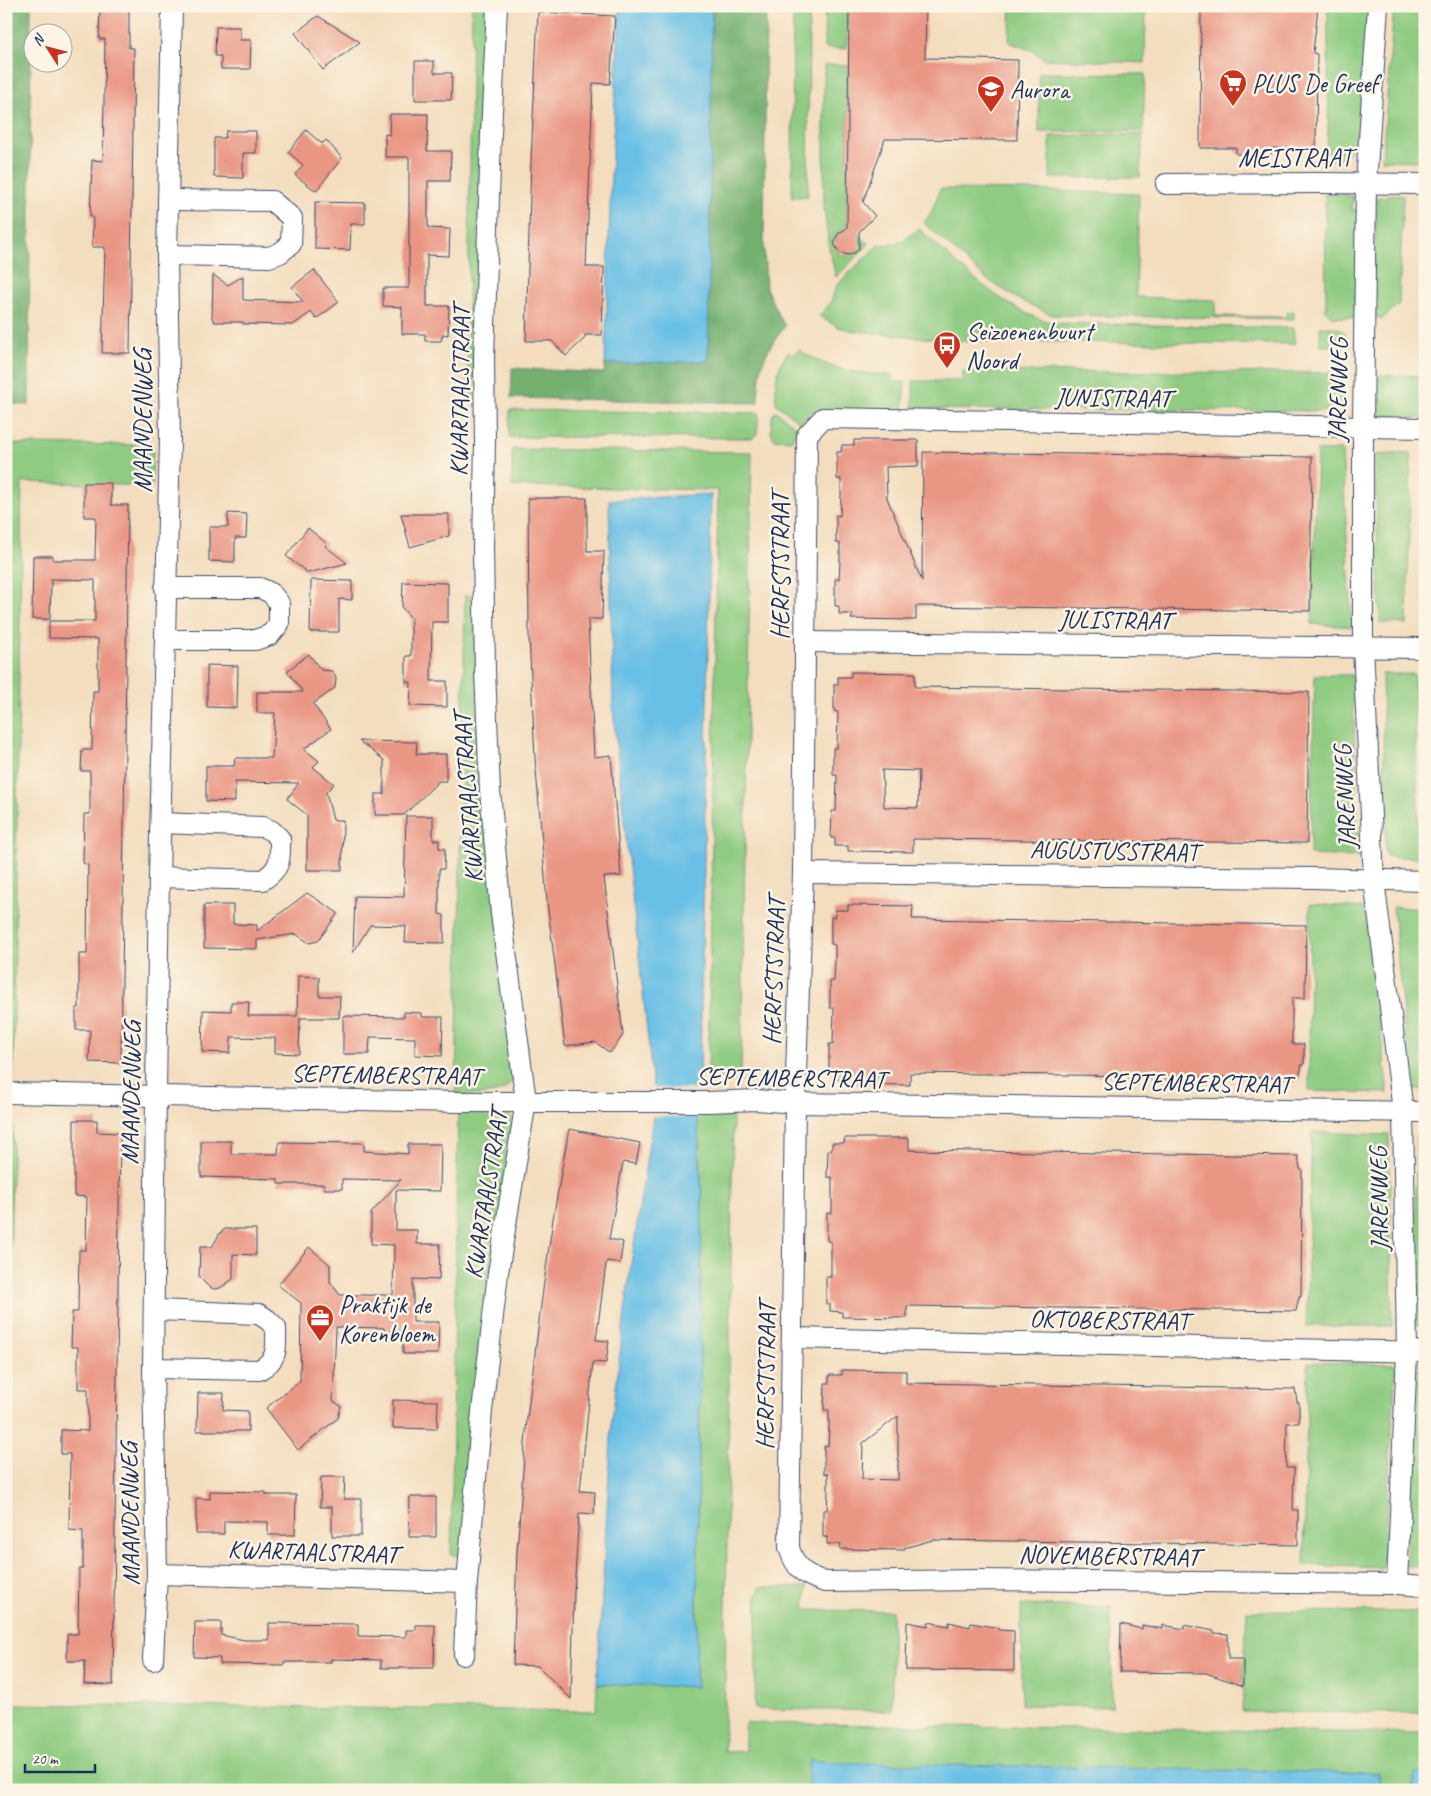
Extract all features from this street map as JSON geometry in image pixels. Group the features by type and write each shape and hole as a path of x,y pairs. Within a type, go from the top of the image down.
{"street":[{"name":"MAANDENWEG","path":"153,1660 157,1574 153,1368 156,1095 165,588 170,439 167,254 172,6"},
{"name":"KWARTAALSTRAAT","path":"464,1655 467,1582 482,1411 498,1273 526,1101 498,877 490,792 485,661 483,549 484,358 497,6"},
{"name":"JARENWEG","path":"1378,6 1366,184 1362,426 1363,646 1374,880 1403,1111 1416,1352 1397,1584"},
{"name":"MEISTRAAT","path":"1166,184 1425,184"},
{"path":"167,254 260,257 275,255 290,244 292,218 272,202 168,200"},
{"name":"JUNISTRAAT","path":"807,435 823,418 1425,428"},
{"name":"HERFSTSTRAAT","path":"797,1566 789,1548 795,1102 803,873 807,435"},
{"path":"165,588 260,588 271,593 279,603 279,624 270,635 255,640 165,640"},
{"name":"JULISTRAAT","path":"806,642 1425,648"},
{"path":"159,878 263,880 273,873 280,863 280,839 263,827 161,823"},
{"name":"AUGUSTUSSTRAAT","path":"803,873 1425,881"},
{"name":"SEPTEMBERSTRAAT","path":"6,1093 449,1102 709,1102 756,1100 1425,1112"},
{"path":"153,1368 259,1370 268,1365 275,1356 276,1328 259,1314 155,1310"},
{"name":"OKTOBERSTRAAT","path":"792,1338 1416,1352"},
{"name":"NOVEMBERSTRAAT","path":"797,1566 809,1576 825,1582 980,1580 1397,1584 1425,1586"},
{"name":"KWARTAALSTRAAT","path":"157,1574 467,1582"}],"green space":[{"path":"6,6 31,6 31,22 22,22 22,72 31,72 29,405 6,404"},
{"path":"472,6 488,6 478,229 474,400 467,400"},
{"path":"712,6 766,6 764,248 766,288 785,326 766,354 763,362 758,403 511,398 512,368 604,373 605,364 708,361"},
{"path":"793,6 809,6 808,196 792,198"},
{"path":"825,6 848,6 846,49 824,48"},
{"path":"1011,6 1146,6 1145,63 1044,59 1033,51 1009,42"},
{"path":"1328,6 1371,6 1365,129 1358,131 1348,153 1334,159 1326,159 1329,102"},
{"path":"1394,6 1425,6 1425,106 1420,161 1382,160"},
{"path":"824,65 848,65 847,227 835,236 836,250 843,256 855,253 861,248 860,240 855,237 859,234 869,244 836,277 829,248 824,208"},
{"path":"1039,73 1145,74 1143,131 1039,132"},
{"path":"1143,134 1140,177 1050,178 1050,136"},
{"path":"940,189 1139,194 1136,297 1216,300 1215,316 1286,317 1287,312 1294,312 1294,319 1052,315 1020,300 985,278 924,223 932,211"},
{"path":"1325,193 1346,194 1353,197 1352,210 1359,209 1356,318 1333,317 1326,311"},
{"path":"1395,194 1403,196 1399,304 1382,319 1372,316 1377,198"},
{"path":"919,229 982,285 1018,309 1037,318 1055,323 1293,328 1295,344 956,341 855,331 838,327 819,316 830,304 837,285 878,245 900,241"},
{"path":"1320,327 1340,329 1346,335 1351,346 1320,346"},
{"path":"799,350 833,367 854,372 892,375 893,382 905,382 903,411 821,410 809,413 801,423 776,404 776,383 780,364 788,352 792,355"},
{"path":"963,371 1344,373 1342,411 913,409 913,381 963,381"},
{"path":"1370,375 1425,376 1425,418 1370,418"},
{"path":"510,410 759,413 757,434 752,438 509,437"},
{"path":"776,411 798,429 792,440 774,439 771,432 772,415"},
{"path":"6,444 153,445 152,486 22,482 13,1081 6,1081"},
{"path":"512,449 752,452 741,1082 708,1078 718,490 512,486"},
{"path":"1342,450 1352,627 1312,624 1317,451"},
{"path":"1411,453 1407,624 1380,623 1375,455"},
{"path":"465,595 470,596 473,600 479,739 513,1079 503,1090 496,1093 479,1095 456,1095"},
{"path":"1382,674 1414,674 1419,858 1386,856"},
{"path":"1315,675 1352,675 1359,857 1310,855"},
{"path":"1310,904 1365,908 1388,1093 1309,1091"},
{"path":"1393,907 1425,909 1425,1090 1410,1088"},
{"path":"13,1107 7,1449 6,1490 6,1108"},
{"path":"458,1107 504,1109 512,1118 513,1123 462,1555 451,1555"},
{"path":"697,1113 733,1113 724,1752 745,1751 745,1723 1425,1733 1425,1790 6,1790 6,1704 596,1711 597,1684 696,1686 702,1196"},
{"path":"1312,1132 1389,1135 1392,1326 1306,1326"},
{"path":"1416,1135 1425,1136 1425,1325 1415,1325"},
{"path":"1308,1362 1396,1364 1383,1568 1304,1565"},
{"path":"1414,1369 1425,1369 1425,1567 1406,1566"},
{"path":"761,1587 807,1587 805,1610 892,1611 892,1711 755,1709 757,1594"},
{"path":"1021,1605 1111,1607 1112,1707 1022,1705"},
{"path":"1247,1611 1425,1612 1425,1713 1242,1712"}],"water":[{"path":"620,6 712,6 708,361 605,364 611,174"},
{"path":"711,494 700,1069 697,1074 697,1113 702,1196 696,1687 597,1684 612,1420 629,1278 655,1103 613,709 609,500"},
{"path":"809,1760 845,1763 1379,1773 1380,1790 808,1790"},
{"path":"1415,1773 1425,1773 1425,1790 1412,1790"}],"pier":[{"path":"651,1088 699,1089 700,1118 651,1116 653,1103"}],"building":[{"path":"100,6 129,6 129,48 134,48 130,353 102,353 105,247 92,247 93,217 90,217 92,160 103,161 105,39 99,39"},
{"path":"849,6 926,6 925,58 1018,60 1017,140 885,139 863,202 875,216 859,232 859,249 848,255 839,252 834,244 838,234 847,228"},
{"path":"1201,6 1318,6 1313,53 1317,54 1316,149 1271,148 1271,155 1236,154 1236,148 1200,148"},
{"path":"538,12 615,16 610,84 593,83 586,267 604,267 602,335 585,335 585,338 566,356 552,341 526,341 531,160"},
{"path":"318,16 360,42 323,70 295,33"},
{"path":"216,27 240,27 240,40 251,40 250,69 221,69 221,56 215,56"},
{"path":"415,61 434,61 434,73 452,73 451,100 415,100"},
{"path":"390,114 428,114 427,151 451,151 450,181 428,181 428,228 450,229 449,256 427,255 427,306 449,306 448,335 443,334 441,341 425,341 425,334 402,334 402,307 383,306 383,288 409,288 409,157 385,157 385,134 389,135"},
{"path":"306,130 321,143 326,140 342,158 316,191 295,175 303,165 288,152"},
{"path":"226,131 256,131 256,153 243,153 243,178 214,177 214,138 225,138"},
{"path":"315,202 365,203 365,224 351,224 350,250 315,249"},
{"path":"314,270 339,302 316,319 311,312 293,325 214,322 212,319 213,275 228,285 243,276 243,300 303,302 292,287"},
{"path":"854,440 918,440 918,466 886,467 887,498 922,581 923,452 1312,457 1310,611 916,606 916,620 851,619 853,614 839,614 839,606 835,606 835,579 839,579 840,561 840,543 836,543 836,515 840,516 841,497 841,479 837,479 837,452 841,452 842,445 854,445"},
{"path":"84,483 111,483 111,505 128,505 121,1063 89,1062 90,1030 76,1030 76,1008 79,1008 79,954 87,954 88,865 83,863 84,814 90,814 90,771 81,771 82,750 92,750 93,691 98,691 98,639 49,638 49,621 95,621 95,580 51,579 50,619 32,619 33,556 53,556 53,560 95,560 96,517 84,517"},
{"path":"528,498 587,498 587,551 604,551 602,619 588,619 594,757 611,755 621,876 604,877 623,1035 610,1053 595,1042 565,1046 547,901 535,758 529,635"},
{"path":"228,513 247,514 246,538 235,538 235,562 209,561 209,527 228,527"},
{"path":"401,514 449,514 449,536 410,547"},
{"path":"308,528 327,544 325,546 347,563 308,573 286,556"},
{"path":"311,580 352,581 352,600 339,599 339,632 310,632"},
{"path":"403,582 448,583 448,622 432,622 431,681 447,681 447,707 410,706 411,682 406,682 406,656 411,656 411,618 402,608"},
{"path":"309,654 321,670 332,671 336,678 335,688 313,704 331,729 304,749 319,761 313,767 334,784 326,792 333,820 343,820 342,870 307,870 307,815 287,799 299,783 235,782 235,802 206,801 206,766 234,766 235,758 272,758 275,713 257,713 257,692 303,692 287,671"},
{"path":"207,665 238,666 237,708 207,707"},
{"path":"851,672 915,673 915,687 1309,692 1307,843 913,839 913,852 848,851 848,846 835,846 835,838 831,838 832,811 836,811 837,775 833,775 833,748 837,748 838,712 834,711 834,684 838,684 838,677 851,677","holes":["882,770 919,771 918,808 884,807"]},
{"path":"359,741 417,742 416,754 446,754 446,781 439,781 404,815 375,815 375,794 384,794 384,760"},
{"path":"406,816 433,816 433,840 439,840 439,848 445,849 444,869 439,869 439,914 444,915 444,943 405,942 406,926 370,925 353,953 355,896 404,897"},
{"path":"307,893 338,913 318,941 309,943 296,934 257,940 257,949 204,948 204,905 233,905 233,924 257,925 257,931"},
{"path":"848,905 913,906 912,919 1306,925 1305,998 1292,998 1292,1044 1304,1044 1304,1064 1302,1064 1299,1078 910,1073 910,1085 846,1084 845,1079 833,1079 833,1071 829,1072 829,1044 833,1044 834,1008 830,1008 830,981 834,981 835,962 835,945 831,944 831,917 835,917 835,910 848,910"},
{"path":"298,976 319,977 319,996 340,996 339,1018 300,1018 299,1054 275,1053 275,1038 231,1037 230,1053 202,1052 203,1010 231,1011 231,1002 249,1002 248,1016 297,1016"},
{"path":"404,1012 422,1013 422,1017 443,1017 442,1056 415,1055 415,1038 370,1037 369,1054 343,1054 343,1016 404,1017"},
{"path":"74,1120 97,1120 97,1132 120,1133 113,1685 84,1684 85,1661 67,1661 67,1634 78,1634 79,1569 83,1569 83,1531 69,1530 70,1454 61,1454 61,1430 88,1431 88,1389 78,1389 78,1347 71,1347 72,1312 78,1312 79,1250 86,1250 87,1197 74,1196"},
{"path":"569,1129 640,1143 636,1164 623,1162 609,1239 623,1242 620,1263 607,1261 606,1264 596,1340 609,1341 606,1363 593,1362 580,1491 595,1492 594,1514 579,1513 574,1592 571,1699 538,1666 513,1665 517,1551 527,1418 553,1219"},
{"path":"845,1138 909,1138 909,1150 1298,1156 1300,1169 1302,1170 1301,1297 1299,1297 1296,1311 907,1306 907,1318 842,1317 842,1312 830,1311 830,1304 826,1304 826,1277 831,1277 831,1241 827,1241 827,1213 832,1213 832,1177 827,1177 828,1150 832,1150 832,1143 844,1143"},
{"path":"201,1141 231,1141 231,1154 278,1154 279,1142 364,1143 364,1151 408,1154 408,1144 441,1144 440,1191 396,1190 396,1230 417,1230 417,1244 440,1244 439,1280 413,1279 413,1322 439,1322 438,1354 403,1354 403,1332 384,1332 384,1328 336,1327 333,1401 341,1406 338,1418 298,1450 266,1408 300,1381 301,1303 278,1285 309,1247 330,1265 330,1282 340,1295 393,1295 394,1245 371,1244 371,1213 401,1180 342,1179 342,1189 324,1189 324,1184 278,1184 278,1179 201,1177"},
{"path":"225,1229 256,1229 256,1255 233,1254 233,1279 220,1288 214,1289 209,1287 199,1277 200,1247 212,1247 220,1233"},
{"path":"842,1370 906,1371 906,1383 1295,1389 1297,1402 1299,1402 1299,1423 1287,1423 1286,1468 1294,1468 1293,1510 1298,1510 1298,1545 933,1540 904,1548 904,1550 839,1549 841,1544 827,1544 827,1537 823,1537 823,1510 827,1510 828,1491 828,1474 824,1473 824,1446 828,1446 829,1428 829,1410 824,1410 825,1383 829,1383 829,1375 842,1375","holes":["898,1416 898,1480 862,1479 863,1443"]},
{"path":"198,1393 224,1393 223,1410 248,1411 248,1431 197,1431"},
{"path":"393,1400 438,1401 437,1429 393,1428"},
{"path":"321,1477 345,1477 344,1499 361,1499 361,1536 332,1536 332,1507 320,1507"},
{"path":"210,1491 266,1492 266,1495 296,1495 295,1535 268,1535 268,1522 224,1521 224,1534 196,1534 196,1498 210,1499"},
{"path":"410,1497 436,1497 436,1537 409,1537"},
{"path":"195,1622 221,1622 221,1635 244,1640 269,1640 269,1623 358,1624 358,1636 406,1637 406,1630 416,1630 416,1625 435,1625 434,1668 381,1668 381,1660 331,1659 331,1662 284,1662 284,1665 220,1664 220,1658 194,1657"},
{"path":"907,1622 928,1626 928,1622 949,1626 949,1622 970,1627 971,1623 999,1628 999,1630 1014,1631 1014,1671 906,1670"},
{"path":"1121,1624 1142,1629 1142,1625 1163,1629 1163,1625 1184,1629 1184,1625 1214,1631 1214,1633 1228,1634 1228,1659 1243,1659 1243,1686 1206,1673 1120,1672"}],"place":[{"name":"PLUS De Greef","path":"1233,107"},
{"name":"Aurora","path":"991,113"},
{"name":"Seizoenenbuurt Noord","path":"947,369"},
{"name":"Praktijk de Korenbloem","path":"320,1342"}]}
